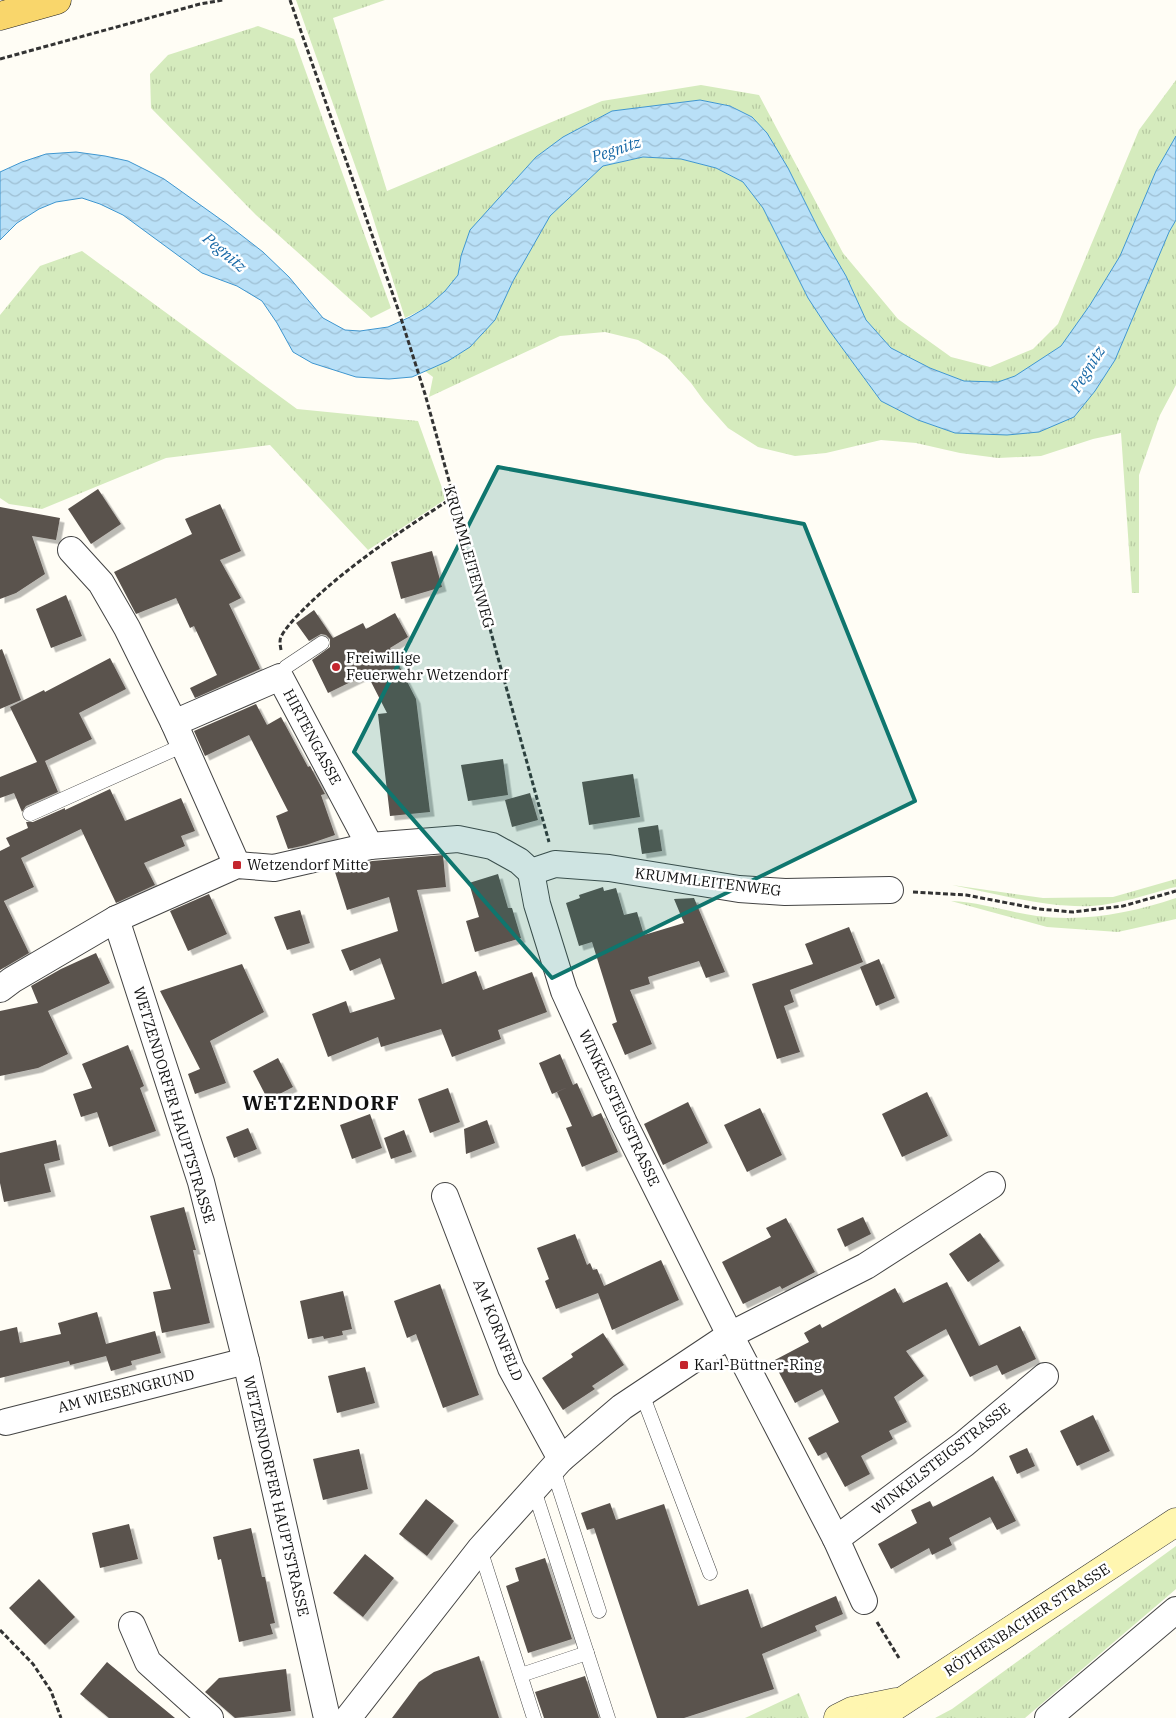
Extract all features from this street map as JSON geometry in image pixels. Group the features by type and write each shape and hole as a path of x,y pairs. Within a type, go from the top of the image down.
{"main road":[{"path":"0,16 57,0"},
{"name":"RÖTHENBACHER STRASSE","path":"877,1718 901,1709 1176,1522"},
{"path":"838,1718 852,1711 901,1709"}],"street":[{"path":"71,550 101,583 127,628 179,734 237,865"},
{"name":"HIRTENGASSE","path":"179,734 283,672 370,846"},
{"path":"0,989 12,980 116,919 237,865 274,868 370,846 458,839 492,846 519,860 530,872"},
{"name":"KRUMMLEITENWEG","path":"530,872 555,864 609,868 738,889 785,892 890,890"},
{"name":"WINKELSTEIGSTRASSE","path":"530,872 537,904 564,991 624,1123 730,1335 836,1539 864,1601"},
{"name":"WETZENDORFER HAUPTSTRASSE","path":"116,919 201,1182 246,1361 327,1718"},
{"path":"348,1718 480,1549 557,1464 622,1407 730,1335 866,1266 992,1185"},
{"name":"AM KORNFELD","path":"445,1196 511,1368 557,1464"},
{"name":"AM WIESENGRUND","path":"6,1422 246,1361"},
{"name":"WINKELSTEIGSTRASSE","path":"836,1539 964,1444 1045,1376"},
{"path":"1048,1718 1176,1610"},
{"path":"132,1625 148,1662 210,1718"}],"lane":[{"path":"283,672 322,643"},
{"path":"30,814 179,734"},
{"path":"642,1394 710,1573"},
{"path":"557,1464 599,1611"},
{"path":"534,1490 608,1718"},
{"path":"480,1549 534,1718"},
{"path":"520,1675 587,1653"}],"path":[{"path":"0,59 200,4 223,0"},
{"name":"KRUMMLEITENWEG","path":"290,0 399,312 425,394 452,498 555,864"},
{"path":"283,672 280,640 282,635 302,612 350,568 452,498"},
{"path":"890,890 966,895 1040,909 1073,912 1123,906 1176,891"},
{"path":"864,1601 899,1658"},
{"path":"0,1630 33,1664 50,1691 61,1718"}],"highlighted area":[{"path":"498,467 804,524 915,801 552,978 354,752"}],"green space":[{"path":"296,0 385,0 333,18 387,191 602,101 701,85 759,95 843,253 898,319 951,357 990,367 1033,349 1058,324 1139,130 1176,80 1176,136 1156,171 1120,256 1090,305 1061,346 1016,376 998,382 964,381 930,368 891,348 866,320 846,276 819,230 788,168 752,117 731,106 700,100 612,111 563,137 536,157 506,190 461,256 458,275 445,291 427,307 405,318 367,199"},
{"path":"258,26 294,39 391,308 371,318 256,215 151,108 150,74 168,55"},
{"path":"643,157 681,159 716,168 743,182 763,208 808,298 881,401 918,420 955,433 1074,417 1095,391 1115,360 1169,232 1176,220 1176,385 1160,415 1139,475 1139,593 1132,593 1121,433 1093,439 1041,456 998,458 960,453 916,443 881,440 826,453 795,456 758,447 728,428 667,357 638,340 605,332 560,336 429,397 433,377 425,371 448,361 470,347 495,320 513,281 550,216 603,166"},
{"path":"82,251 297,409 418,421 446,499 368,550 270,445 166,458 42,509 9,504 0,498 0,315 40,266"},
{"path":"1176,879 1176,887 1122,901 1092,906 1039,903 952,885 1043,898 1113,897"},
{"path":"1176,898 1176,919 1118,932 1047,927 951,901 973,903 1037,916 1072,918 1125,912"},
{"path":"1176,1546 1176,1589 1025,1718 935,1718 952,1709"},
{"path":"799,1693 809,1718 745,1718"}],"water":[{"name":"Pegnitz","path":"700,100 730,106 752,117 767,133 846,276 866,320 891,348 930,368 964,381 998,382 1015,376 1061,346 1090,305 1120,256 1156,171 1176,136 1176,220 1169,232 1115,360 1095,391 1074,417 1039,432 1007,435 955,433 918,420 881,401 808,298 763,208 743,182 716,168 681,159 643,157 603,166 550,216 513,281 495,320 470,347 448,361 412,377 389,379 356,377 312,363 293,352 262,301 237,286 202,273 123,215 82,198 56,202 39,209 17,223 0,240 0,172 46,154 76,152 128,161 164,179 263,252 289,277 323,318 345,330 360,331 388,327 427,307 445,291 458,275 461,256 470,230 536,157 563,137 612,111"}],"building":[{"path":"98,489 121,524 91,544 68,509"},
{"path":"220,504 241,551 220,560 241,598 229,604 260,669 195,698 190,688 217,675 194,626 190,628 176,598 136,614 114,572 192,534 185,519"},
{"path":"0,507 60,518 56,540 32,536 45,574 16,593 0,599"},
{"path":"432,551 442,587 401,599 391,562"},
{"path":"66,595 82,636 51,648 36,609"},
{"path":"314,610 333,638 363,623 366,629 395,613 408,637 390,648 416,699 430,812 390,816 378,714 387,713 367,674 328,693 312,660 330,647 330,639 326,635 321,634 309,641 296,623"},
{"path":"2,649 21,700 0,709 0,650"},
{"path":"110,658 126,689 79,713 92,739 45,761 58,792 26,806 22,812 14,793 0,798 0,777 37,762 10,707 44,690 45,692"},
{"path":"256,704 267,725 281,717 325,794 321,795 335,835 288,849 276,816 288,811 249,735 205,756 194,731"},
{"path":"503,759 508,795 468,801 461,765"},
{"path":"633,774 640,817 589,825 582,782"},
{"path":"110,789 125,821 181,798 195,831 181,836 185,846 144,863 155,885 116,903 81,829 21,858 34,887 4,901 29,953 0,970 0,851 10,846 6,838 28,828 26,822 33,822 65,808 65,810"},
{"path":"530,793 538,820 512,827 505,800"},
{"path":"658,825 662,851 642,854 638,828"},
{"path":"443,855 446,887 417,890 442,984 476,971 483,990 532,972 547,1012 498,1030 501,1039 452,1057 441,1029 381,1047 378,1037 328,1057 312,1014 346,1001 350,1013 395,999 380,958 350,971 341,950 398,931 389,897 347,910 335,872 372,861"},
{"path":"498,874 508,908 512,908 521,938 475,952 466,921 479,917 469,883"},
{"path":"603,887 604,891 616,888 624,915 637,912 644,935 684,923 674,899 694,898 725,972 706,978 699,961 648,977 650,984 630,990 652,1044 625,1055 612,1024 617,1022 592,942 579,946 566,903 580,898 579,895"},
{"path":"209,894 227,934 188,951 170,911"},
{"path":"300,910 310,943 287,950 274,917"},
{"path":"849,927 863,962 790,990 794,1002 784,1006 800,1052 777,1059 752,984 813,964 805,944"},
{"path":"96,953 110,983 48,1011 68,1054 38,1068 0,1076 0,1011 38,1003 31,986 61,969"},
{"path":"879,959 895,998 876,1006 860,967"},
{"path":"242,964 264,1012 210,1041 226,1083 195,1094 188,1074 200,1069 160,991"},
{"path":"128,1045 144,1086 140,1088 156,1131 109,1147 97,1112 81,1117 73,1094 92,1088 82,1064"},
{"path":"560,1054 573,1085 577,1083 592,1117 601,1113 618,1152 582,1167 566,1128 572,1126 557,1092 568,1087 552,1094 539,1063"},
{"path":"278,1058 293,1087 268,1100 253,1071"},
{"path":"448,1088 460,1122 430,1133 418,1099"},
{"path":"927,1092 948,1136 902,1157 882,1114"},
{"path":"688,1102 708,1143 663,1165 644,1124"},
{"path":"760,1108 782,1155 747,1172 724,1125"},
{"path":"370,1114 382,1148 352,1159 340,1125"},
{"path":"487,1120 495,1143 466,1154 464,1129"},
{"path":"248,1128 257,1149 234,1158 226,1137"},
{"path":"404,1130 412,1152 391,1159 384,1138"},
{"path":"56,1140 60,1160 44,1164 51,1192 4,1202 0,1183 0,1153"},
{"path":"184,1207 196,1250 193,1250 210,1323 162,1333 153,1292 171,1289 150,1216"},
{"path":"863,1217 871,1234 845,1247 837,1229"},
{"path":"786,1218 815,1272 782,1289 780,1286 743,1304 722,1262 771,1237 766,1228"},
{"path":"980,1233 1000,1261 968,1282 949,1254"},
{"path":"575,1234 587,1265 590,1263 593,1270 597,1269 604,1286 661,1260 679,1300 612,1330 598,1293 556,1309 545,1281 549,1279 537,1248"},
{"path":"947,1282 979,1346 1020,1326 1036,1359 1002,1375 997,1365 970,1377 946,1329 906,1351 924,1376 894,1397 907,1422 889,1431 893,1439 861,1456 870,1474 845,1487 826,1452 818,1456 808,1438 839,1422 822,1389 795,1403 773,1361 809,1342 804,1333 820,1324 822,1328 895,1288 903,1303"},
{"path":"440,1284 479,1395 443,1408 416,1334 407,1338 394,1301"},
{"path":"343,1291 352,1329 342,1331 343,1335 324,1339 323,1336 308,1339 300,1301"},
{"path":"97,1312 106,1344 155,1331 161,1353 131,1361 132,1365 111,1371 106,1356 70,1365 69,1361 0,1378 0,1331 17,1327 20,1343 61,1334 58,1323"},
{"path":"603,1333 624,1365 592,1386 595,1389 563,1410 542,1378 573,1357 571,1354"},
{"path":"365,1367 375,1403 337,1413 328,1376"},
{"path":"1093,1415 1110,1451 1077,1466 1060,1431"},
{"path":"1027,1448 1035,1466 1017,1474 1009,1456"},
{"path":"359,1449 368,1489 323,1500 313,1459"},
{"path":"993,1476 1016,1521 997,1530 990,1517 949,1538 952,1545 932,1555 929,1548 891,1569 878,1544 917,1523 911,1510 930,1501 933,1507"},
{"path":"426,1499 454,1521 427,1556 399,1534"},
{"path":"610,1503 616,1520 664,1504 698,1606 748,1589 761,1628 836,1596 843,1614 815,1626 817,1631 762,1654 774,1689 684,1718 657,1718 594,1528 587,1530 581,1513"},
{"path":"129,1524 138,1559 100,1568 92,1533"},
{"path":"251,1528 262,1577 265,1577 275,1623 270,1624 273,1634 239,1642 221,1559 218,1560 213,1537"},
{"path":"365,1554 394,1578 363,1617 333,1593"},
{"path":"545,1558 572,1639 528,1653 506,1586 519,1581 515,1568"},
{"path":"39,1579 75,1617 45,1645 9,1608"},
{"path":"479,1656 499,1718 392,1718 419,1682 434,1672"},
{"path":"107,1662 175,1718 109,1718 80,1694"},
{"path":"286,1669 291,1711 235,1718 205,1692 219,1678"},
{"path":"585,1676 599,1718 544,1718 535,1692"}],"place":[{"name":"Freiwillige Feuerwehr Wetzendorf","path":"336,667"},
{"name":"Wetzendorf Mitte","path":"237,865"},
{"name":"Karl-Büttner-Ring","path":"684,1365"}],"district":[{"name":"WETZENDORF","path":"321,1103"}]}
